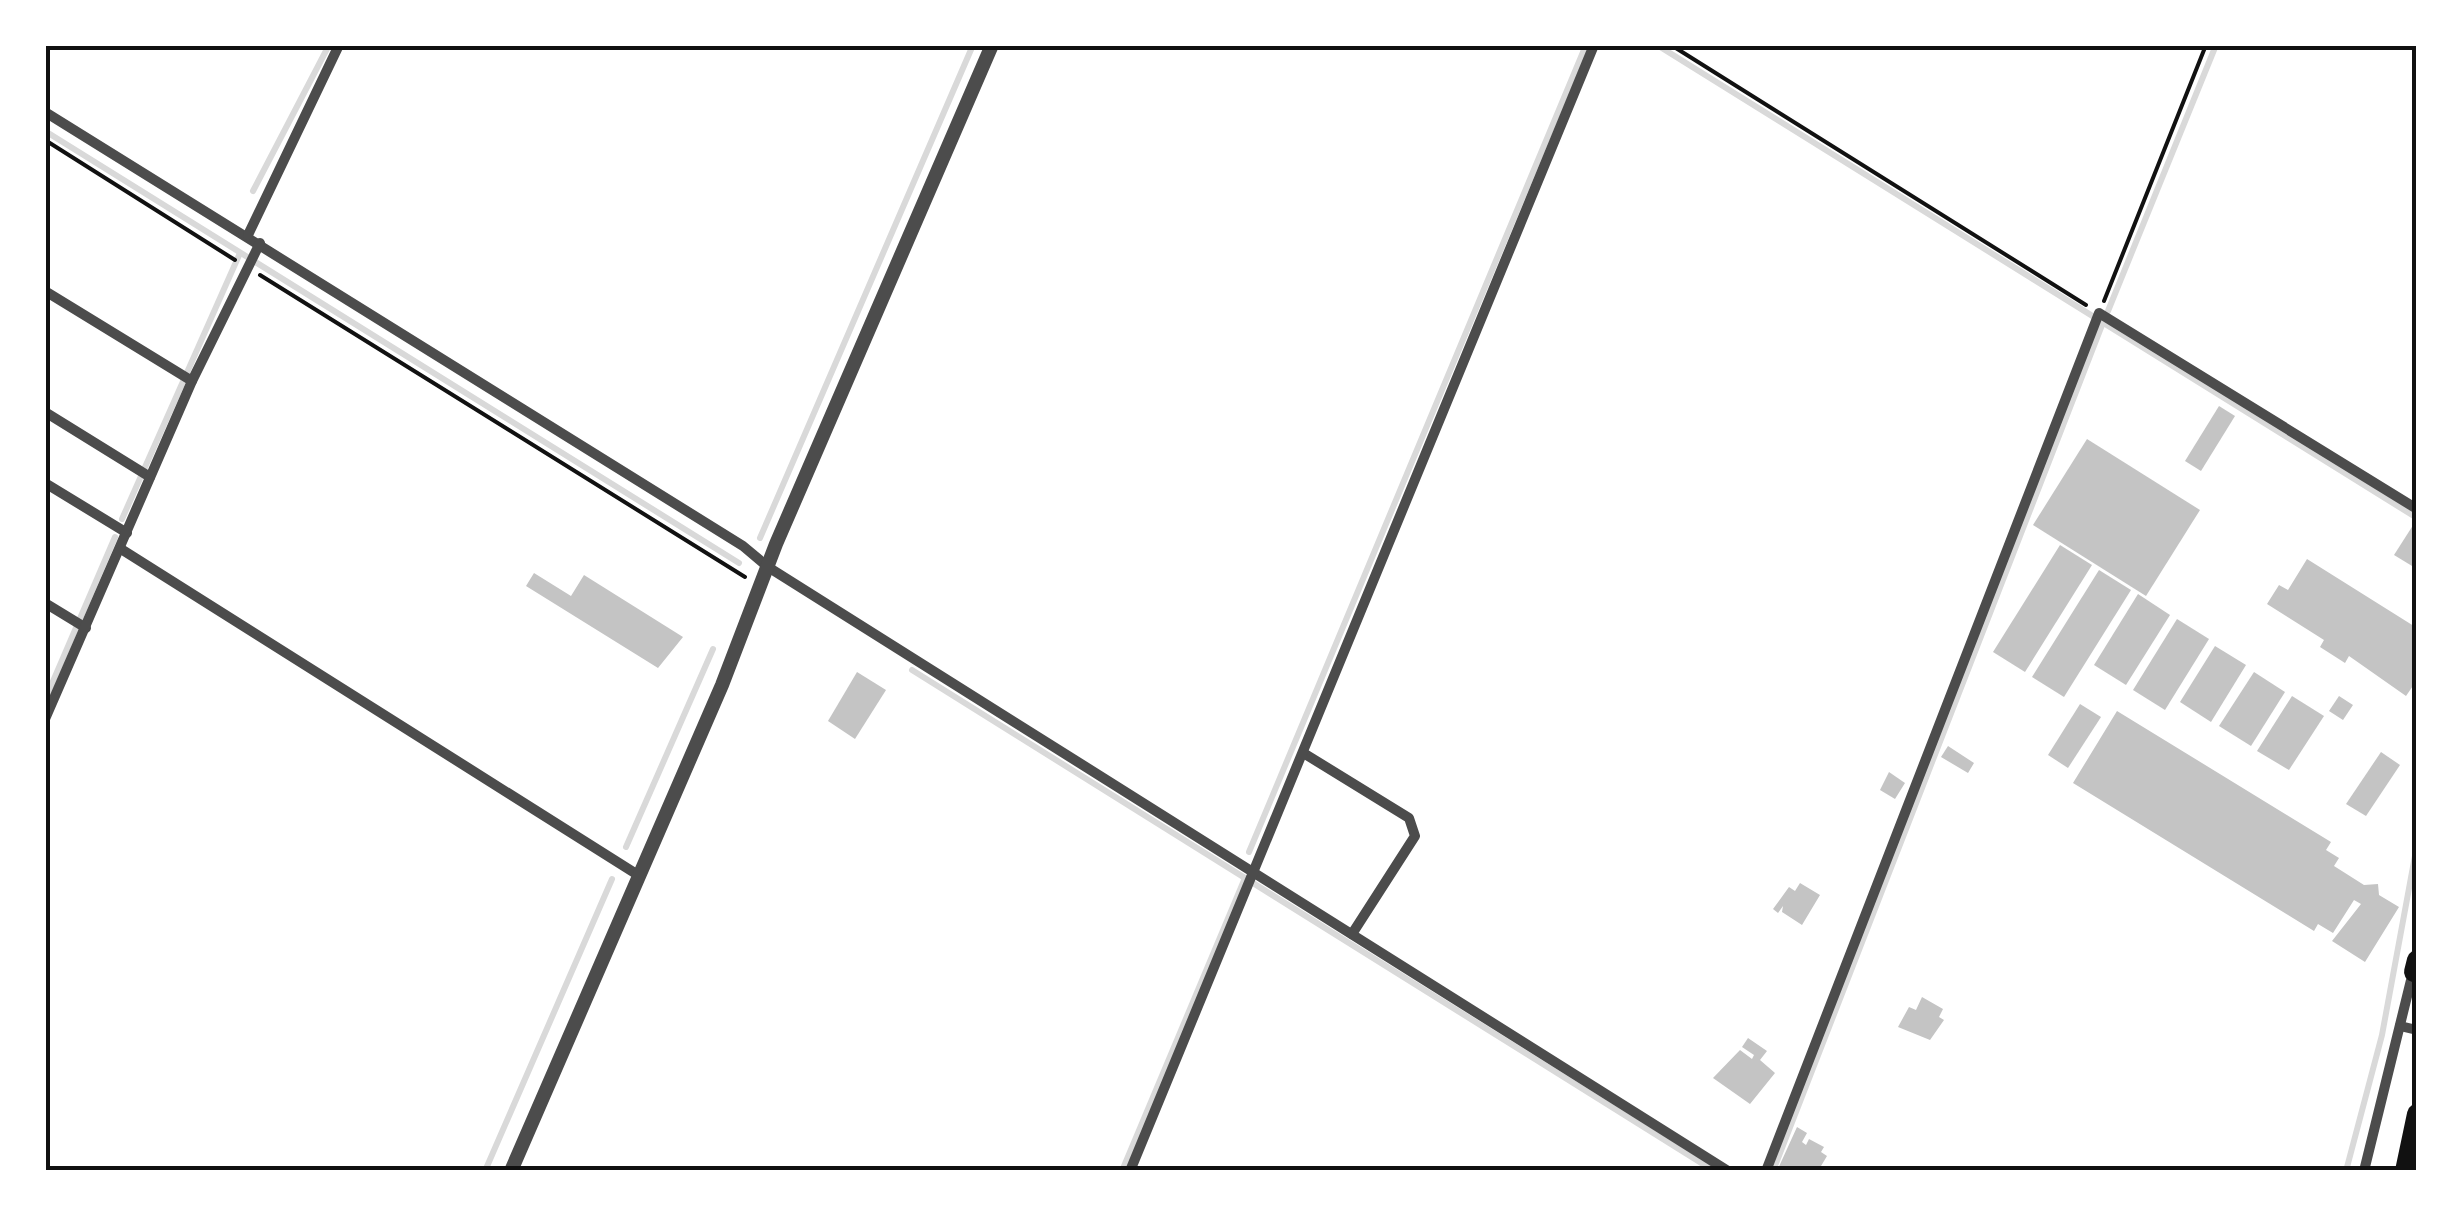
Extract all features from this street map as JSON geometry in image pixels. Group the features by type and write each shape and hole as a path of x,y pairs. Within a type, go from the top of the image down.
{"highway":[{"path":"2404,1171 2417,1114"}],"street":[{"path":"248,235 339,45"},
{"path":"511,1171 722,686 768,567 992,45"},
{"path":"1130,1171 1594,45"},
{"path":"45,112 260,242 743,546 768,567 1252,880 1352,934 1728,1171"},
{"path":"45,719 80,624 128,534 145,474 186,377 243,264 260,242"},
{"path":"45,291 186,377"},
{"path":"1766,1171 2097,317 2417,509"},
{"path":"45,412 145,474"},
{"path":"45,483 128,534"},
{"path":"121,549 638,876"},
{"path":"45,604 80,624"},
{"path":"1305,754 1409,818 1416,836 1352,934"},
{"path":"2364,1171 2416,962"},
{"path":"2400,1026 2417,1030"}],"path":[{"path":"1672,45 2097,317 2206,45"},
{"path":"45,140 232,258"},
{"path":"243,264 749,579"}],"building":[{"path":"2219,406 2235,416 2201,471 2185,461"},
{"path":"2087,439 2200,510 2146,596 2033,525"},
{"path":"2417,519 2417,569 2394,555"},
{"path":"2060,545 2092,565 2025,672 1993,652"},
{"path":"2307,559 2417,628 2417,680 2406,696 2349,656 2345,663 2320,647 2324,640 2267,604 2279,585 2288,590"},
{"path":"2099,570 2131,590 2064,697 2032,677"},
{"path":"534,573 571,596 584,575 683,637 658,668 526,586"},
{"path":"2138,594 2170,615 2126,685 2094,665"},
{"path":"2177,619 2209,639 2165,710 2133,690"},
{"path":"2215,646 2246,665 2211,722 2180,702"},
{"path":"857,672 886,690 855,739 828,721"},
{"path":"2254,672 2285,692 2251,746 2219,726"},
{"path":"2292,696 2324,716 2289,770 2257,751"},
{"path":"2339,696 2353,705 2343,720 2329,711"},
{"path":"2080,704 2101,717 2068,768 2048,755"},
{"path":"2117,711 2331,842 2326,850 2339,858 2334,866 2364,885 2378,884 2379,895 2399,907 2365,962 2332,941 2361,904 2354,900 2333,933 2318,924 2314,931 2073,783"},
{"path":"1948,746 1974,763 1968,773 1941,757"},
{"path":"2381,752 2400,765 2366,816 2346,804"},
{"path":"1889,772 1905,783 1895,799 1880,790"},
{"path":"1800,883 1820,895 1802,925 1782,912 1783,906 1778,913 1773,909 1789,887 1795,891"},
{"path":"1922,997 1943,1009 1939,1017 1944,1020 1930,1040 1898,1027 1909,1007 1916,1010"},
{"path":"1748,1038 1767,1051 1760,1060 1775,1073 1750,1104 1713,1078 1740,1050 1752,1059 1754,1055 1742,1047"},
{"path":"1797,1127 1807,1133 1802,1142 1806,1145 1809,1139 1824,1147 1821,1152 1827,1156 1818,1171 1777,1171"}],"waterway":[{"path":"253,191 329,45"},
{"path":"760,538 973,45"},
{"path":"1249,852 1586,45"},
{"path":"1657,45 2417,518"},
{"path":"2108,311 2216,45"},
{"path":"45,131 739,563"},
{"path":"122,519 240,253"},
{"path":"1773,1171 2104,320"},
{"path":"45,700 115,537"},
{"path":"626,847 713,649"},
{"path":"912,670 1714,1171"},
{"path":"2346,1171 2382,1035 2417,845"},
{"path":"1122,1171 1245,878"},
{"path":"485,1171 612,879"}]}
